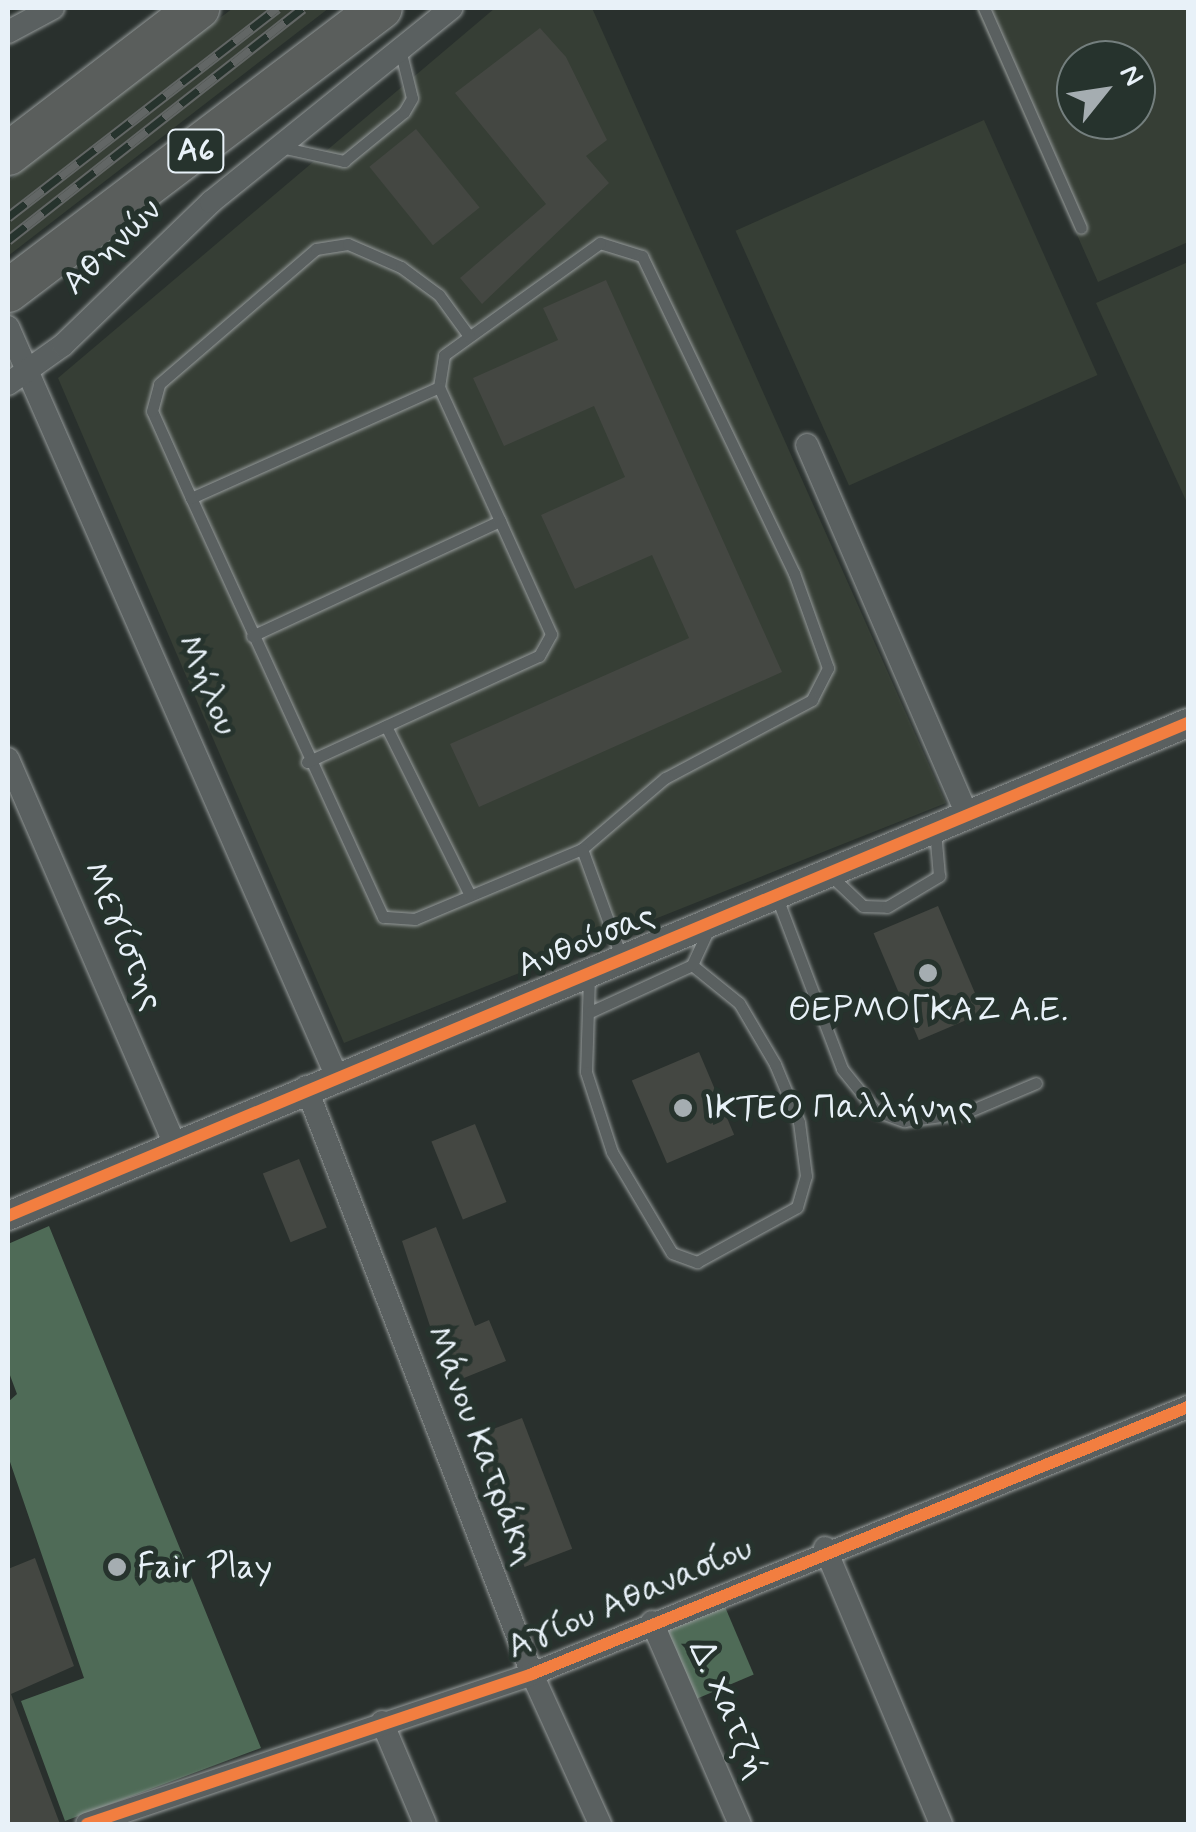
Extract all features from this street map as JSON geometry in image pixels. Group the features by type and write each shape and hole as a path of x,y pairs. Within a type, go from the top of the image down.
{"highway":[{"path":"8,154 198,8"},
{"name":"Α6","path":"8,291 381,8"}],"street":[{"path":"8,32 52,8"},
{"name":"Αθηνών","path":"8,384 279,147 451,8"},
{"name":"Μήλου","path":"8,327 29,362 336,1074"},
{"path":"807,445 967,814"},
{"name":"Ανθούσας","path":"8,1216 336,1074 1188,723"},
{"name":"Μεγίστης","path":"8,759 174,1142"},
{"name":"Μάνου Κατράκη","path":"306,1087 532,1674 600,1824"},
{"name":"Αγίου Αθανασίου","path":"87,1824 532,1674 826,1548 1188,1407"},
{"path":"826,1548 941,1824"},
{"name":"Δ. Χατζή","path":"652,1622 740,1824"},
{"path":"382,1722 425,1824"}],"lane":[{"path":"984,8 1081,228"},
{"path":"279,147 332,163 389,124 412,98 400,49"},
{"path":"307,762 539,656 551,634 439,387 444,355 600,244 642,256 794,573 828,668 812,700 665,778 582,849 415,919 383,918 307,762 152,410 158,384 316,249 348,244 401,267 439,295 469,336"},
{"path":"191,498 439,387"},
{"path":"252,636 500,522"},
{"path":"386,726 470,895"},
{"path":"828,873 863,906 887,907 940,876 934,828"},
{"path":"582,849 622,959"},
{"path":"776,895 842,1070 876,1111 904,1121 965,1112 1036,1083"},
{"path":"590,1012 692,965 712,921"},
{"path":"589,973 586,1072 645,1216 672,1252 697,1262 733,1250 798,1207 806,1176 799,1122 740,1003 692,965"}],"shaded area":[{"path":"233,8 329,8 8,256 8,181"},
{"path":"495,8 592,8 946,803 344,1043 58,378"},
{"path":"976,8 1188,8 1188,242 1098,282"},
{"path":"984,120 1097,375 849,486 736,231"},
{"path":"1188,262 1188,505 1096,303"}],"green space":[{"name":"Fair Play","path":"49,1226 261,1748 65,1821 21,1701 84,1678 8,1456 8,1402 17,1394 8,1370 8,1244"},
{"path":"717,1588 754,1675 692,1701 655,1614"}],"building":[{"path":"540,28 566,57 607,140 586,156 609,183 482,304 460,278 546,204 455,93"},
{"path":"416,129 480,207 433,245 369,167"},
{"path":"606,280 782,672 479,807 450,744 689,638 652,555 575,589 541,515 625,477 594,406 504,446 473,378 558,340 543,308"},
{"name":"ΘΕΡΜΟΓΚΑΖ Α.Ε.","path":"938,906 983,1013 919,1040 874,933"},
{"name":"ΙΚΤΕΟ Παλλήνης","path":"699,1052 734,1135 667,1163 632,1081"},
{"path":"475,1124 506,1202 463,1219 431,1142"},
{"path":"299,1159 327,1228 291,1242 263,1174"},
{"path":"436,1227 475,1326 489,1320 506,1361 449,1384 402,1241"},
{"path":"522,1418 572,1549 525,1567 474,1436"},
{"path":"35,1558 74,1666 11,1694 60,1824 8,1824 8,1569"}],"railway":[{"path":"8,217 277,8"},
{"path":"8,240 303,8"}],"cycle path":[{"path":"8,1216 1188,723"},
{"path":"87,1824 532,1674 1188,1407"}],"place":[{"name":"ΘΕΡΜΟΓΚΑΖ Α.Ε.","path":"928,973"},
{"name":"ΙΚΤΕΟ Παλλήνης","path":"683,1108"},
{"name":"Fair Play","path":"117,1567"}]}
